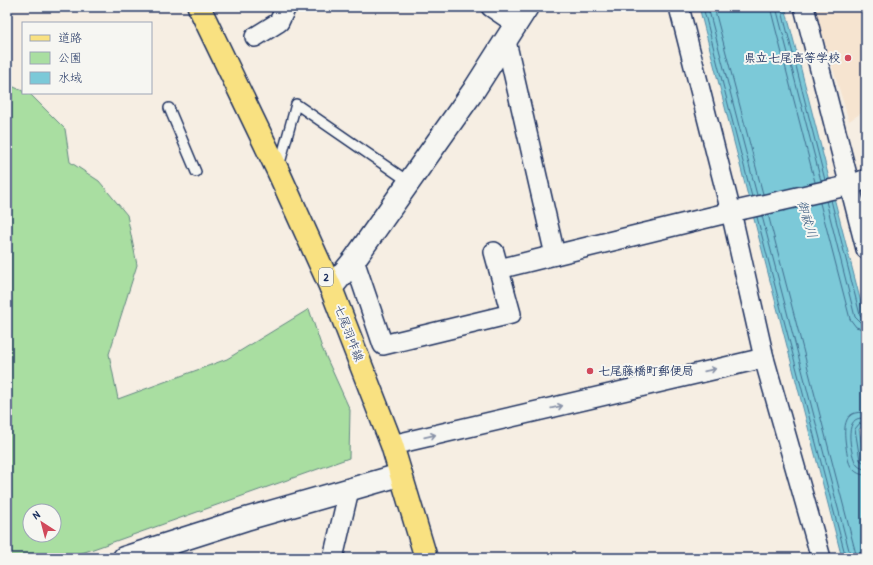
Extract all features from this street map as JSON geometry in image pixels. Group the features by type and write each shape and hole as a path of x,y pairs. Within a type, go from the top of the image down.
{"main road":[{"name":"七尾羽咋線","path":"199,7 278,171 331,288 392,445 426,558"}],"street":[{"path":"255,37 279,22 286,7"},
{"path":"491,7 517,24 555,255"},
{"path":"679,7 731,212 764,358 821,558"},
{"path":"804,7 858,182 866,203"},
{"path":"331,288 354,260 409,182 517,24"},
{"path":"354,260 383,346 511,314 496,261 555,255 858,182"},
{"path":"858,182 866,249"},
{"path":"392,445 764,358"},
{"path":"124,558 246,519 400,475"},
{"path":"333,558 349,490"}],"lane":[{"path":"278,171 296,104 409,182"},
{"path":"169,108 196,172"}],"shaded area":[{"name":"県立七尾高等学校","path":"814,7 866,7 866,110 849,121"}],"green space":[{"path":"7,84 22,91 22,94 30,94 65,129 70,162 99,181 127,215 137,265 109,354 118,399 227,359 309,309 322,348 350,410 349,458 68,558 7,558"}],"water":[{"name":"御祓川","path":"699,7 785,7 866,322 866,432 862,427 859,429 866,466 866,558 842,558"}],"place":[{"name":"県立七尾高等学校","path":"848,58"},
{"name":"七尾藤橋町郵便局","path":"590,371"}]}
